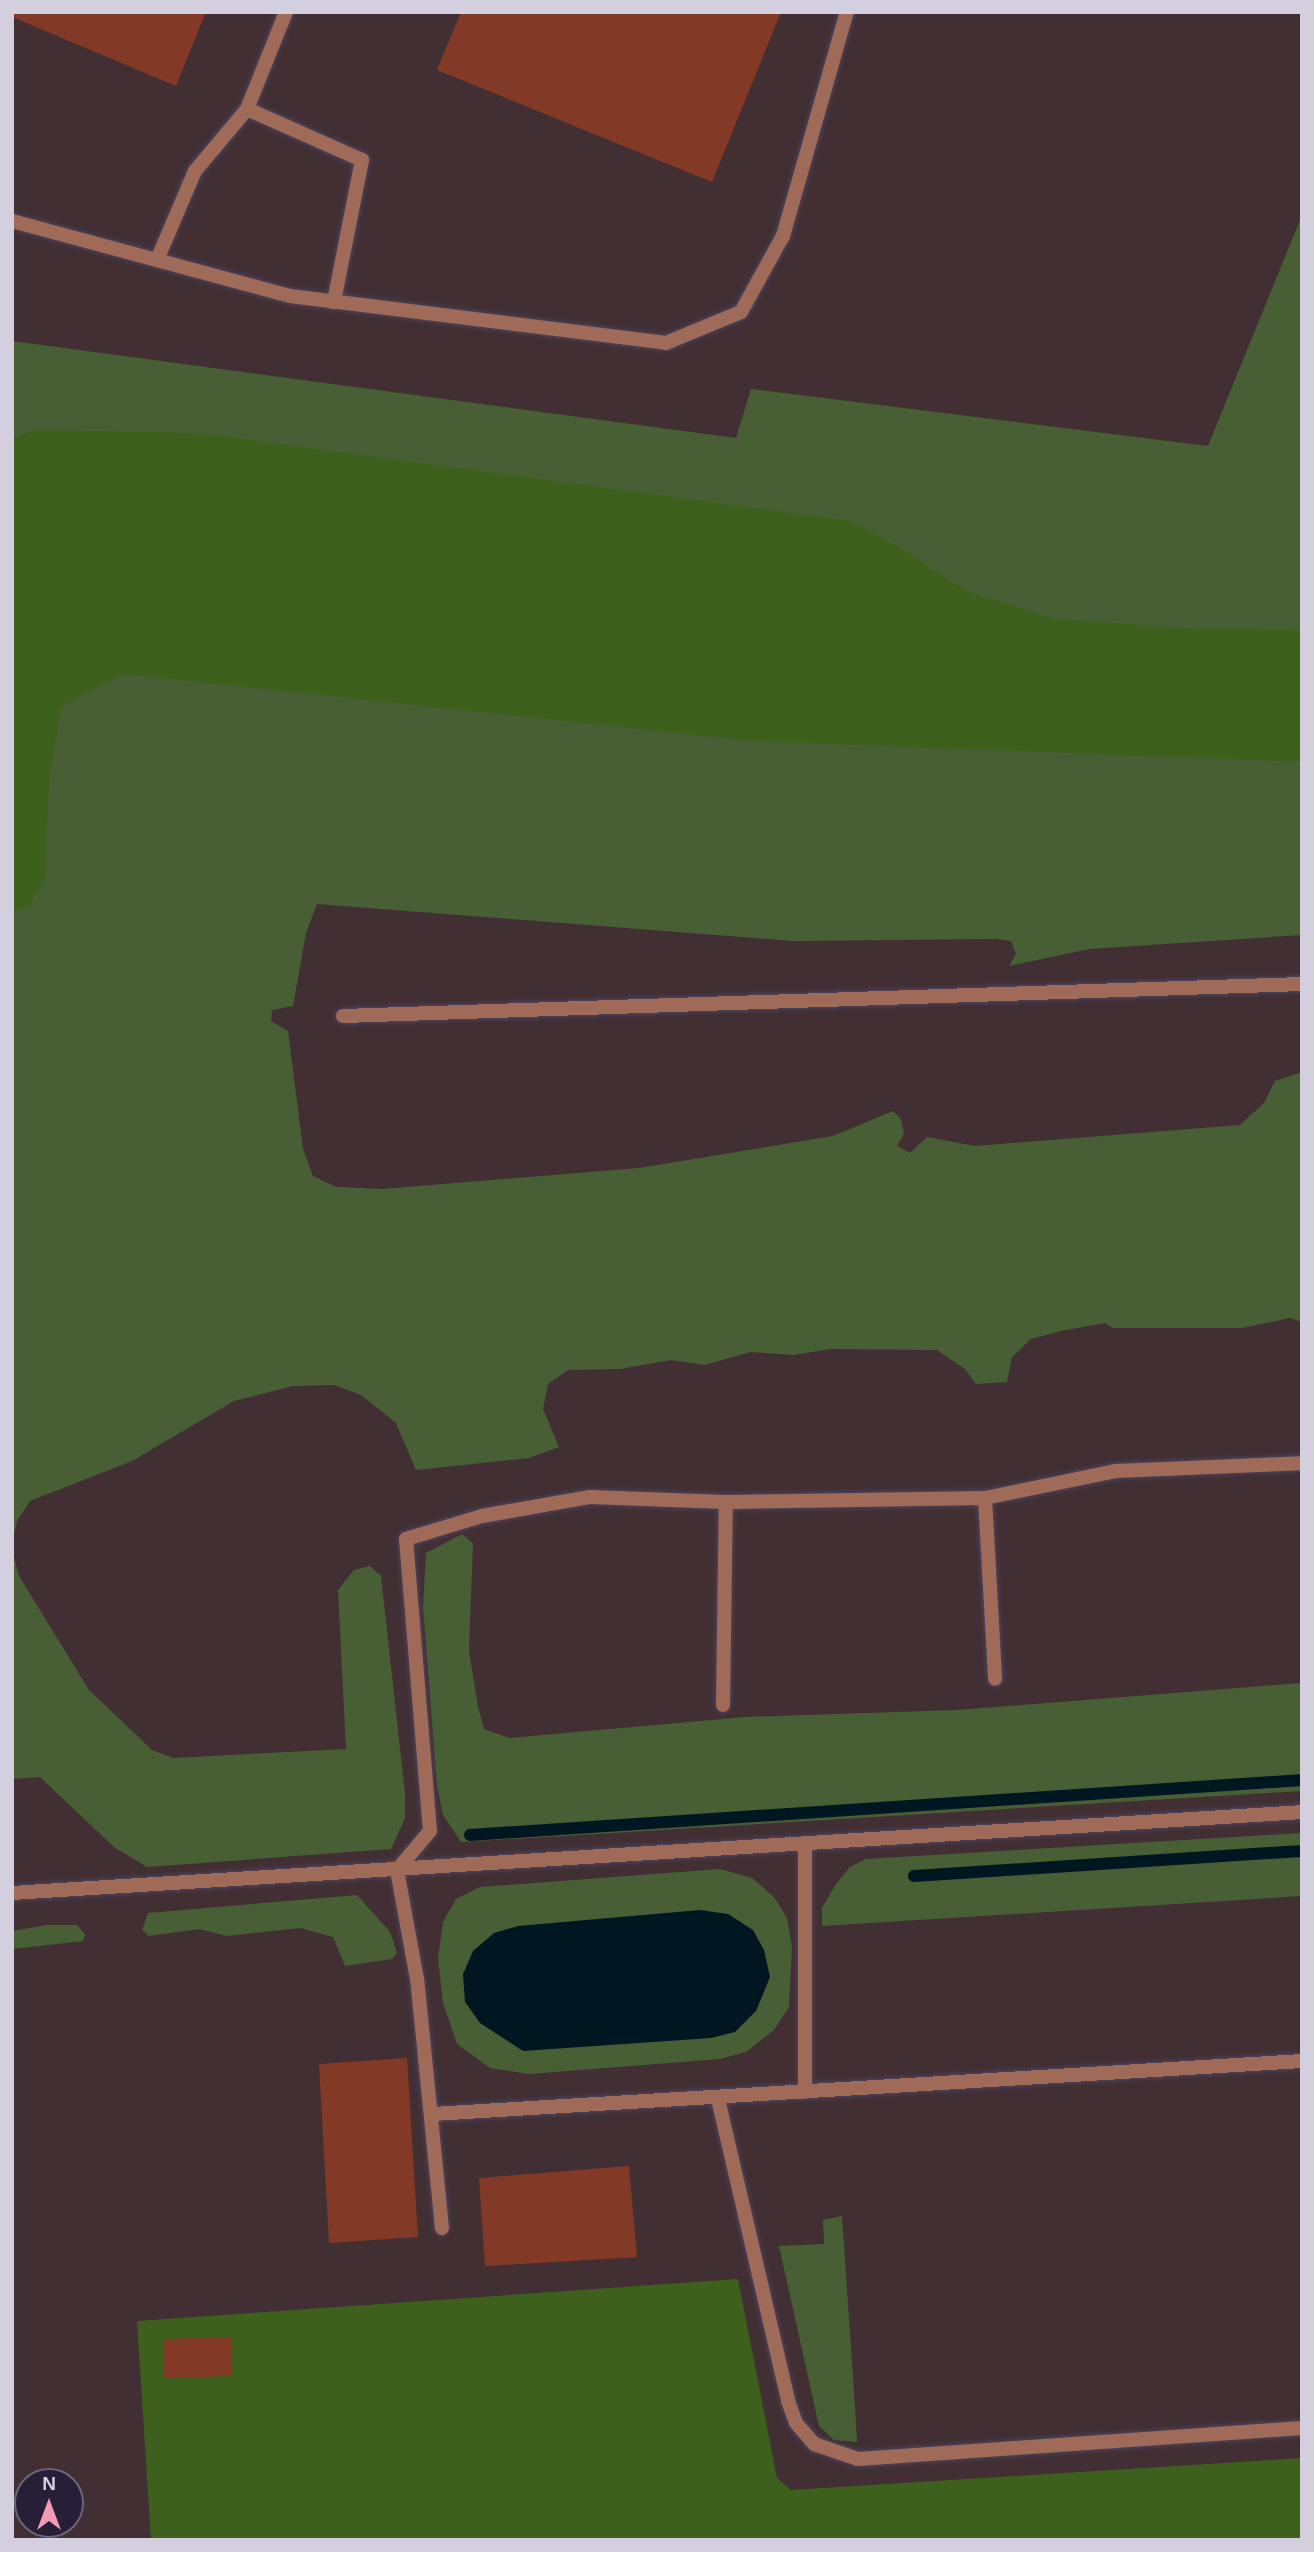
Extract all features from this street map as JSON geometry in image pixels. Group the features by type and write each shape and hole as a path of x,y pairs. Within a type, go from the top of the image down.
{"lane":[{"path":"158,260 195,171 247,109 286,12"},
{"path":"12,221 290,296 666,343 741,312 783,236 847,12"},
{"path":"247,109 362,160 334,302"},
{"path":"343,1016 1302,984"},
{"path":"397,1870 430,1831 406,1539 482,1516 590,1497 726,1502 985,1498 1115,1471 1302,1463"},
{"path":"985,1498 995,1679"},
{"path":"723,1705 726,1502"},
{"path":"12,1893 1302,1812"},
{"path":"805,1844 805,2092"},
{"path":"397,1870 417,1979 433,2114 442,2228"},
{"path":"433,2114 718,2099 1302,2061"},
{"path":"718,2099 788,2401 796,2423 814,2444 858,2459 1302,2428"}],"shaded area":[{"path":"12,12 1302,12 1302,2540 12,2540"}],"green space":[{"path":"1302,215 1302,935 1089,949 1009,966 1016,954 1011,941 996,939 793,941 317,904 306,933 293,1006 272,1010 271,1021 288,1031 303,1149 313,1176 336,1187 383,1189 639,1168 833,1136 893,1111 901,1119 904,1134 897,1146 910,1153 927,1137 975,1146 1240,1125 1264,1103 1275,1081 1302,1072 1302,1322 1290,1318 1242,1328 1113,1328 1105,1323 1061,1331 1031,1339 1012,1357 1007,1382 976,1384 965,1369 937,1350 830,1349 794,1355 750,1352 705,1365 671,1360 620,1369 568,1370 548,1384 543,1409 559,1447 529,1458 416,1470 396,1423 361,1395 334,1385 293,1386 234,1401 132,1461 30,1501 17,1521 12,1545 12,341 736,438 751,389 1208,446"},
{"path":"37,430 199,433 850,521 904,550 966,591 1055,619 1199,629 1302,630 1302,762 750,741 124,674 61,706 49,780 45,879 29,906 12,912 12,438"},
{"path":"462,1534 473,1543 469,1651 478,1707 484,1729 509,1738 745,1717 957,1710 1302,1683 1302,1791 461,1842 443,1815 437,1786 423,1607 426,1553"},
{"path":"12,1549 19,1576 89,1690 152,1750 173,1758 346,1749 338,1590 354,1570 370,1566 381,1576 405,1794 405,1818 391,1849 147,1867 114,1847 40,1777 12,1779"},
{"path":"1302,1833 1302,1896 822,1926 822,1908 836,1884 850,1867 866,1859"},
{"path":"720,1869 752,1878 774,1897 787,1918 792,1947 789,2007 774,2030 746,2052 720,2059 529,2074 490,2068 457,2044 443,2003 438,1958 443,1922 456,1899 480,1887"},
{"path":"357,1895 390,1932 397,1953 392,1959 345,1966 333,1937 300,1928 227,1936 199,1929 149,1936 142,1930 148,1913"},
{"path":"47,1925 77,1925 85,1934 83,1941 12,1949 12,1931"},
{"path":"842,2216 857,2442 834,2440 819,2426 779,2246 824,2244 823,2220"},
{"path":"738,2279 777,2478 791,2490 1302,2458 1302,2540 151,2540 137,2321"}],"water":[{"path":"700,1910 728,1914 753,1930 764,1950 770,1977 756,2011 735,2032 711,2038 523,2051 480,2023 465,2002 463,1974 473,1951 494,1933 518,1926"}],"building":[{"path":"12,12 206,12 176,86 12,17"},
{"path":"461,12 781,12 712,182 437,70"},
{"path":"407,2058 418,2237 329,2243 319,2064"},
{"path":"629,2166 637,2257 485,2266 479,2178"},
{"path":"231,2337 232,2376 164,2378 163,2339"}],"waterway":[{"path":"470,1835 1302,1780"},
{"path":"914,1876 1302,1851"}]}
